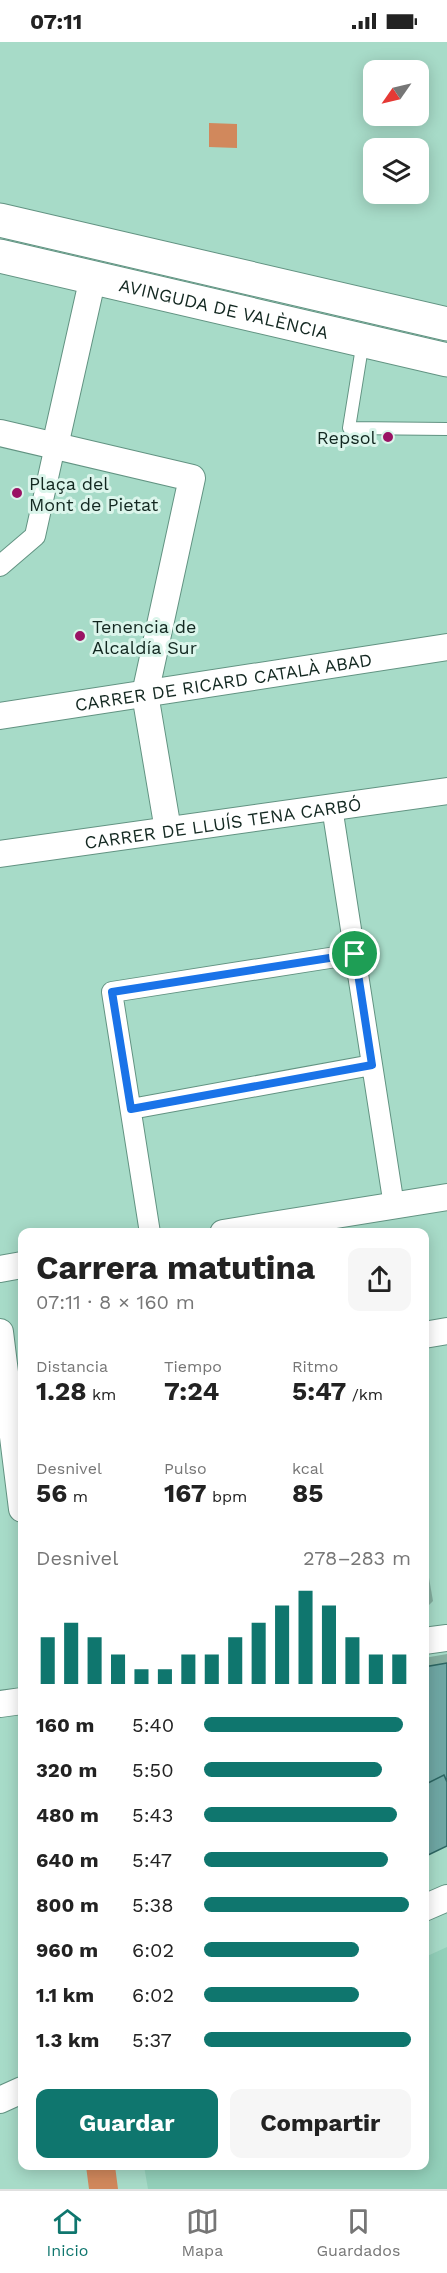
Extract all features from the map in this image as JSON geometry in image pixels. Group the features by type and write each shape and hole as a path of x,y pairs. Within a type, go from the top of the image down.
{"main road":[{"name":"AVINGUDA DE VALÈNCIA","path":"0,220 447,324"},
{"name":"AVINGUDA DE VALÈNCIA","path":"0,256 447,360"}],"street":[{"path":"0,566 36,536 93,277"},
{"path":"0,433 192,477 145,694 168,830"},
{"name":"CARRER DE RICARD CATALÀ ABAD","path":"0,716 447,647"},
{"name":"CARRER DE LLUÍS TENA CARBÓ","path":"0,854 447,791"},
{"path":"332,807 394,1206"},
{"path":"149,1228 112,992 355,954"},
{"path":"131,1109 372,1065"},
{"path":"255,1228 447,1197"},
{"path":"0,1269 18,1266"},
{"path":"0,1332 11,1400 18,1469"},
{"path":"429,1334 447,1332"},
{"path":"429,1640 447,1638"},
{"path":"0,1704 18,1702"},
{"path":"429,1906 447,1898"},
{"path":"0,2100 18,2092"}],"lane":[{"path":"363,340 349,428 447,429"}],"shaded area":[{"path":"209,123 237,124 237,148 209,147"},
{"path":"447,1947 447,2189 148,2189 145,2170 429,2170 429,1955"},
{"path":"87,2170 116,2170 118,2189 89,2189"}],"building":[{"path":"447,1663 447,1782 444,1775 429,1782 429,1666"},
{"path":"444,1775 447,1782 447,1846 429,1855 429,1782"}],"place":[{"name":"Repsol","path":"388,437"},
{"name":"Plaça del Mont de Pietat","path":"17,493"},
{"name":"Tenencia de Alcaldía Sur","path":"80,636"}],"route":[{"path":"355,954 372,1065 131,1109 112,992 355,954"}]}
